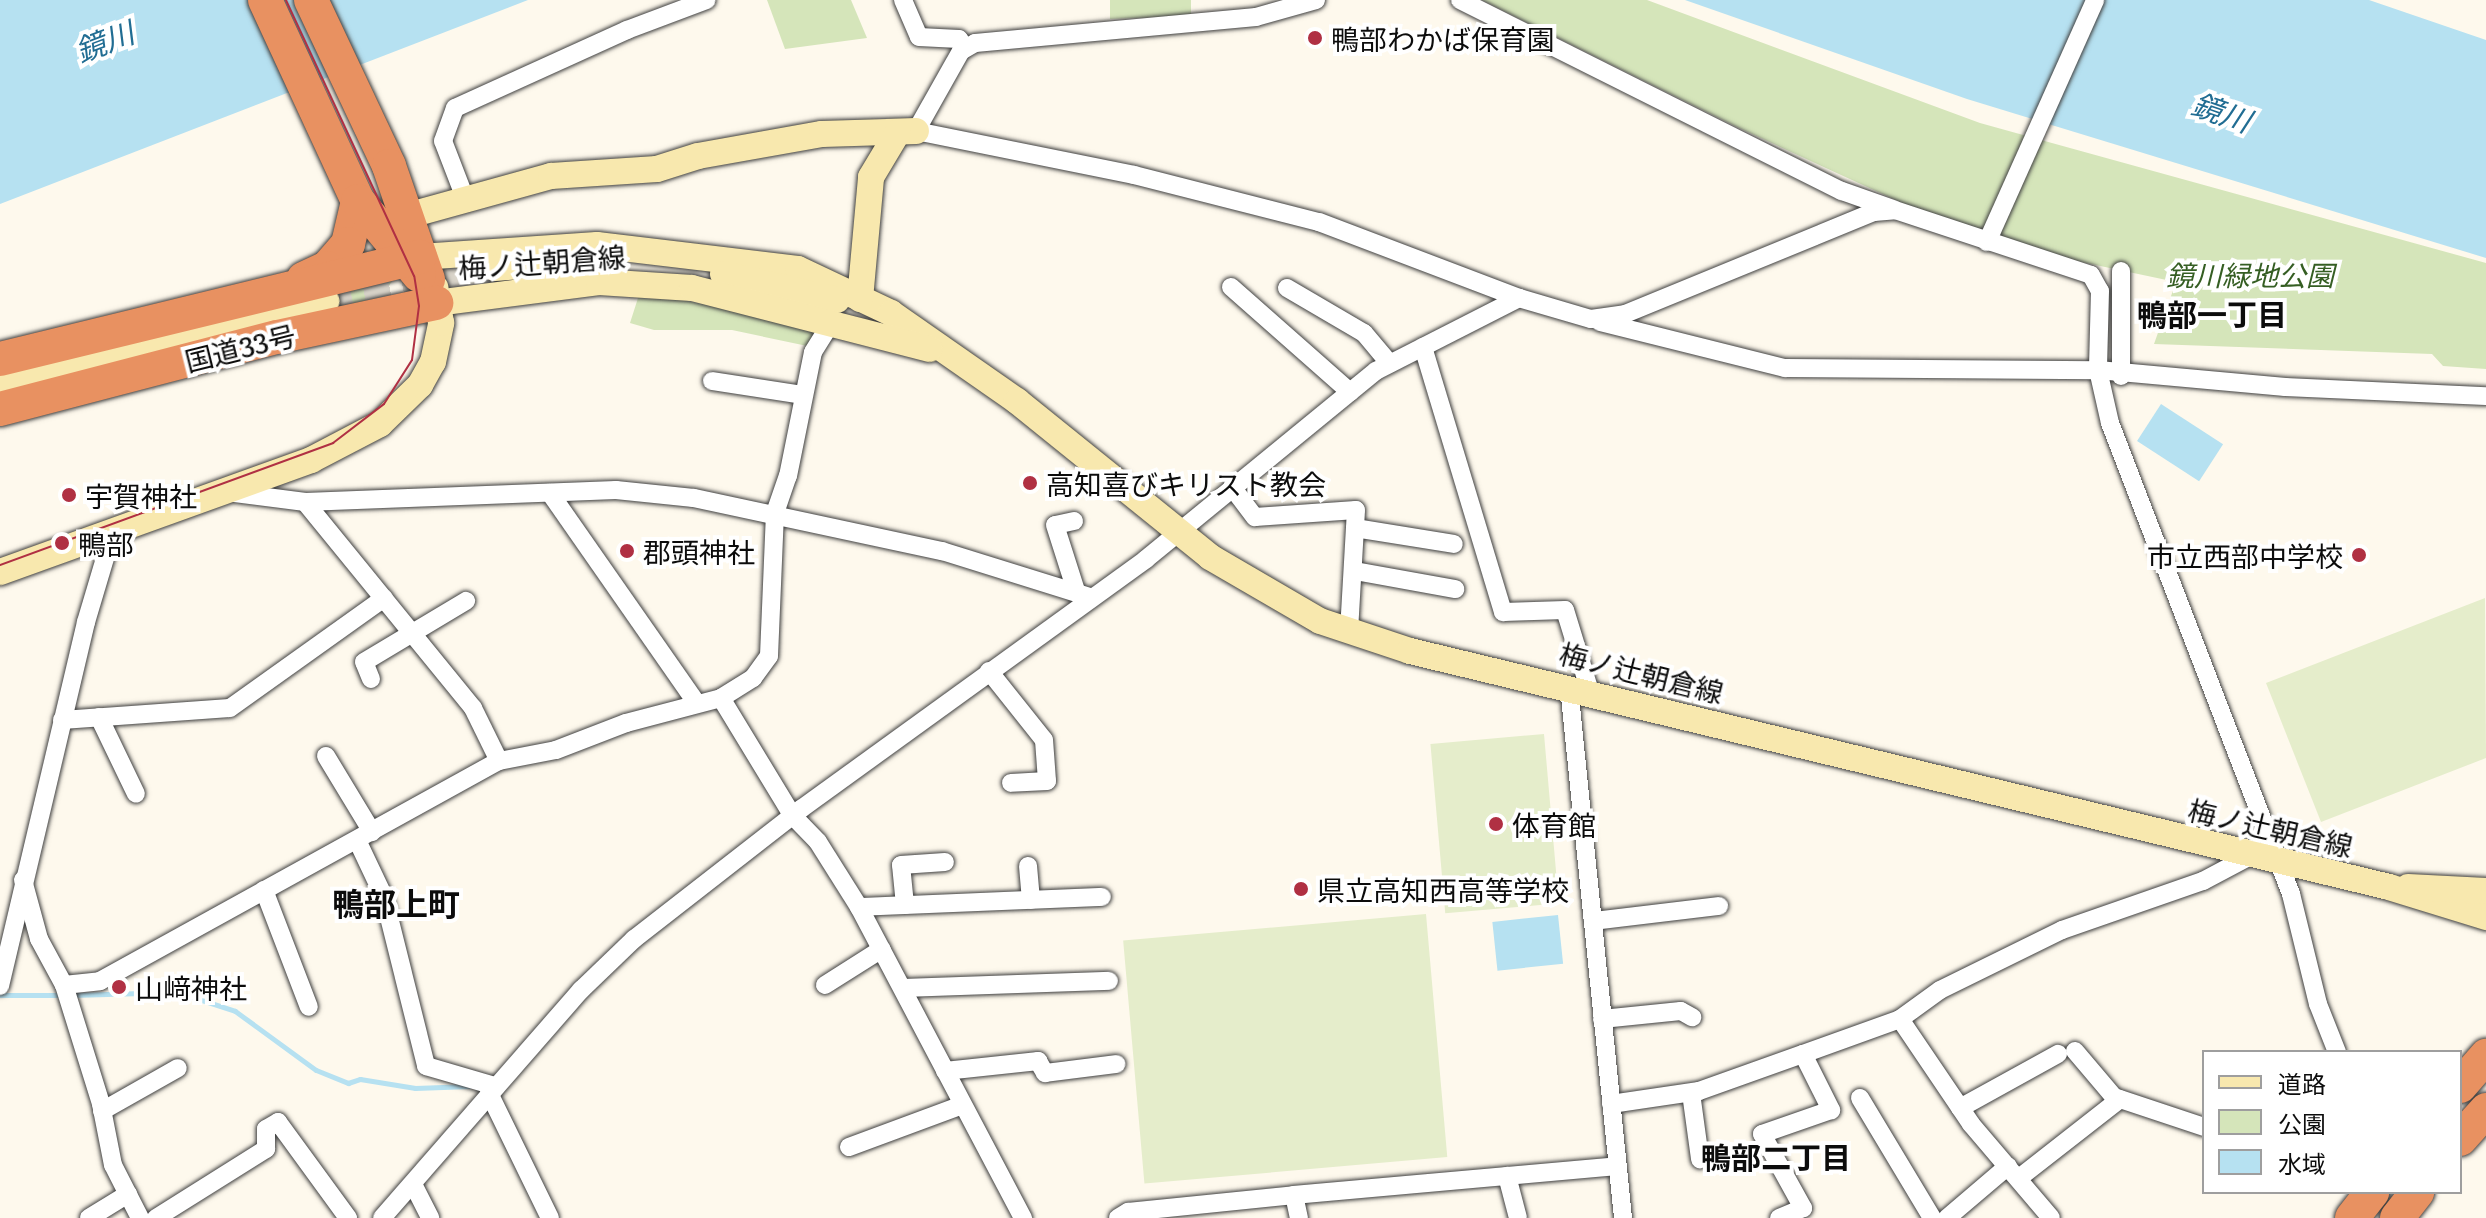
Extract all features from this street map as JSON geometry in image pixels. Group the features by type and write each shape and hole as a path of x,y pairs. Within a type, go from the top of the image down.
{"highway":[{"path":"265,0 359,198 415,258 436,303"},
{"path":"311,0 410,217 415,258"},
{"name":"国道33号","path":"274,293 327,268 355,230 359,198"},
{"name":"国道33号","path":"0,384 274,293 415,258"},
{"name":"国道33号","path":"0,384 277,337 436,303"},
{"path":"2462,1084 2486,1056"},
{"path":"2462,1140 2480,1118"},
{"path":"2397,1218 2415,1194"}],"main road":[{"path":"359,198 381,219 410,217 465,198 551,176 657,169 698,156 822,134 907,131"},
{"path":"860,299 871,177 907,131"},
{"name":"梅ノ辻朝倉線","path":"415,258 454,252 597,245 692,253 798,269 860,299 887,324 956,358 1210,557 1320,621 1410,651 2389,887 2476,915 2486,931"},
{"path":"436,303 436,270 454,252"},
{"path":"495,268 641,262 786,288 887,324"},
{"name":"梅ノ辻朝倉線","path":"0,572 112,535 349,445 398,410 433,362 441,323 436,303 599,282 692,288 832,321 887,324"},
{"path":"0,384 326,301"},
{"name":"梅ノ辻朝倉線","path":"2389,887 2486,891"}],"street":[{"path":"465,198 443,141 455,108 627,30 707,0"},
{"path":"903,0 919,37 959,39 965,48"},
{"path":"1316,0 1256,17 990,41 965,48 907,131 1134,175 1319,222 1519,298 1785,368 2098,370 2121,376 2486,396"},
{"path":"1460,0 1827,184 2095,278 2100,291 2098,370 2110,423 2190,619 2264,858 2291,894 2318,1004 2336,1050"},
{"path":"1987,242 2095,0"},
{"path":"1591,319 1625,314 1874,212 1895,210"},
{"path":"2121,271 2121,376"},
{"path":"1231,287 1350,392"},
{"path":"1287,288 1364,333 1390,364"},
{"path":"382,1218 414,1186 492,1090 634,939 792,815 989,671 1083,594 1181,532 1350,392 1390,364 1519,298"},
{"path":"67,992 100,981 499,761 556,750 696,702 721,698 753,678 769,656 775,513 788,476 813,352 832,321"},
{"path":"1423,347 1503,612 1565,610 1580,690 1593,921 1623,1218"},
{"path":"712,381 803,395"},
{"path":"1232,487 1255,517 1356,510 1355,571 1349,630"},
{"path":"224,492 305,502 616,490 775,513 942,551 1083,594"},
{"path":"550,493 696,702"},
{"path":"305,502 473,708 499,761"},
{"path":"1074,521 1055,525 1083,594"},
{"path":"1355,528 1454,544"},
{"path":"0,986 2,963 62,720 112,535"},
{"path":"1355,571 1455,589"},
{"path":"62,720 230,708 384,598"},
{"path":"371,679 364,662 466,601"},
{"path":"989,671 1044,740 1047,781 1011,783"},
{"path":"721,698 792,815 818,842 859,907 905,988 960,1106 1023,1218"},
{"path":"99,717 136,794"},
{"path":"326,756 364,836 384,897 426,1066 492,1090 550,1218"},
{"path":"1611,1104 1691,1093 1900,1019 1940,990 2062,930 2264,858"},
{"path":"905,905 901,865 945,862"},
{"path":"1028,866 1031,900"},
{"path":"23,880 39,939 67,992 102,1111 113,1165 140,1218"},
{"path":"264,890 309,1007"},
{"path":"859,907 1102,897"},
{"path":"1593,921 1719,906"},
{"path":"825,985 882,949"},
{"path":"905,988 1109,981"},
{"path":"1602,1019 1681,1011 1692,1017"},
{"path":"1900,1019 1960,1108 2051,1218"},
{"path":"1960,1108 2066,1053 2106,1091 2120,1099 2202,1126"},
{"path":"1779,1218 1803,1208 1762,1134 1831,1110 1803,1054"},
{"path":"945,1071 1038,1061 1045,1073 1116,1064"},
{"path":"102,1111 178,1068"},
{"path":"1691,1093 1700,1159"},
{"path":"1860,1098 1932,1218"},
{"path":"1947,1218 2120,1099"},
{"path":"849,1147 960,1106"},
{"path":"156,1218 266,1149 266,1129 278,1122 348,1218"},
{"path":"1118,1218 1128,1212 1617,1166"},
{"path":"1507,1176 1518,1218"},
{"path":"414,1186 430,1218"},
{"path":"89,1218 128,1194"},
{"path":"1294,1195 1299,1218"}],"green space":[{"path":"767,0 851,0 867,38 785,49"},
{"path":"1110,0 1191,0 1191,16 1110,19"},
{"name":"鏡川緑地公園","path":"1482,0 1647,0 1980,123 2486,263 2486,369 2443,366 2432,354 2154,344 2176,282 1987,242 1739,128"},
{"path":"392,281 384,294 337,316 332,290"},
{"path":"638,298 682,300 824,327 812,347 732,330 654,330 630,323"},
{"path":"2485,598 2486,758 2321,822 2266,683"},
{"name":"体育館","path":"1544,734 1559,903 1445,913 1430,744"},
{"path":"1426,914 1447,1157 1144,1184 1123,940"}],"water":[{"name":"鏡川","path":"0,0 528,0 0,204"},
{"name":"鏡川","path":"1685,0 2369,0 2486,40 2486,258 1967,99"},
{"path":"2161,404 2223,444 2199,481 2137,441"},
{"path":"1558,915 1563,964 1497,971 1492,922"}],"waterway":[{"path":"72,995 177,992 235,1011 316,1070 348,1083 360,1079 415,1088 471,1086"},
{"path":"0,995 62,995"}],"tunnel":[{"path":"326,301 495,268"}],"tram line":[{"path":"0,565 333,443 384,404 412,360 419,306 414,276 286,0"}],"place":[{"name":"鴨部わかば保育園","path":"1315,38"},
{"name":"高知喜びキリスト教会","path":"1030,483"},
{"name":"宇賀神社","path":"69,495"},
{"name":"鴨部","path":"62,543"},
{"name":"郡頭神社","path":"627,551"},
{"name":"市立西部中学校","path":"2359,555"},
{"name":"体育館","path":"1496,824"},
{"name":"県立高知西高等学校","path":"1301,889"},
{"name":"山﨑神社","path":"119,987"}],"district":[{"name":"鴨部一丁目","path":"2212,313"},
{"name":"鴨部上町","path":"396,902"},
{"name":"鴨部二丁目","path":"1776,1156"}]}
